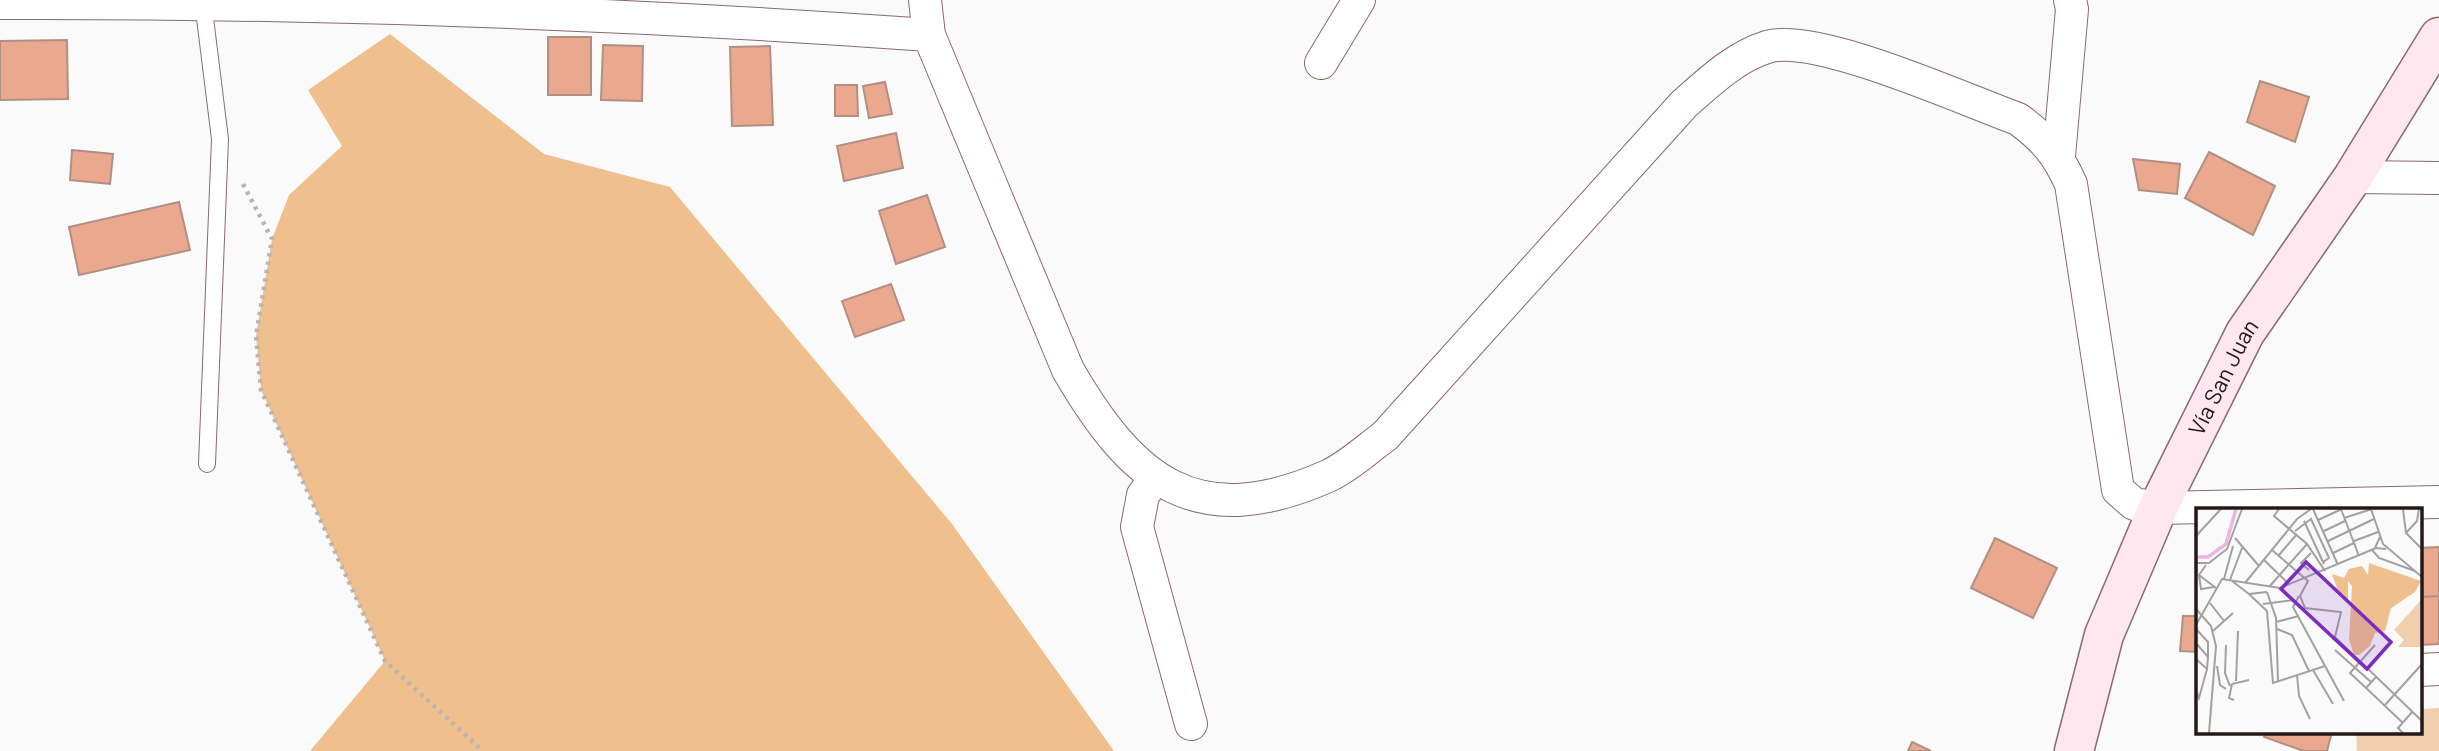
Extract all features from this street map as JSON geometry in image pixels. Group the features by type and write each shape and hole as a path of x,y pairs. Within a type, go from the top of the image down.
{"street":[{"path":"925,0 929,34 1068,370 1102,426 1123,452 1155,479 1196,497 1260,499 1329,475 1385,436 1684,104 1715,76 1744,57 1769,46 1800,45 1836,52 2018,119 2039,134 2059,156 2071,184 2118,490 2134,504 2158,508 2439,502"},
{"path":"1321,63 1359,0"},
{"path":"0,3 203,1 694,18 929,34"},
{"path":"2059,156 2074,3"},
{"name":"Vía San Juan","path":"2079,750 2104,635 2158,508 2245,333 2353,177 2439,37"},
{"path":"2353,177 2439,178"},
{"path":"1155,479 1143,495 1137,527 1191,724"}],"lane":[{"path":"203,1 220,139 208,464"}],"path":[{"path":"220,139 272,240 256,336 261,390 385,661 483,751"}],"shaded area":[{"path":"390,34 544,154 670,187 952,524 1114,751 310,751 385,661 261,390 256,336 272,239 289,195 342,146 308,90"},
{"path":"2439,708 2439,751 2357,751 2356,734 2422,734 2422,709"}],"building":[{"path":"548,37 591,37 591,95 548,95"},
{"path":"67,40 68,99 0,100 0,41"},
{"path":"603,45 643,46 642,101 601,100"},
{"path":"770,46 773,125 732,126 730,47"},
{"path":"2260,81 2309,97 2295,142 2247,122"},
{"path":"885,82 892,114 869,118 863,86"},
{"path":"835,85 857,85 858,116 835,116"},
{"path":"896,133 903,168 844,181 837,146"},
{"path":"72,150 113,154 110,184 70,180"},
{"path":"2209,152 2275,186 2253,235 2185,198"},
{"path":"2133,159 2180,164 2177,194 2139,190"},
{"path":"927,195 945,247 896,264 879,211"},
{"path":"179,202 190,250 79,275 69,227"},
{"path":"891,284 904,320 855,337 842,301"},
{"path":"1995,538 2057,568 2033,618 1971,588"},
{"path":"2439,547 2439,596 2422,597 2422,548"},
{"path":"2439,596 2439,644 2422,645 2422,597"},
{"path":"2183,616 2196,616 2196,652 2180,651"},
{"path":"2265,734 2331,734 2327,751 2304,751 2264,737"},
{"path":"1912,742 1931,751 1908,751"}]}
